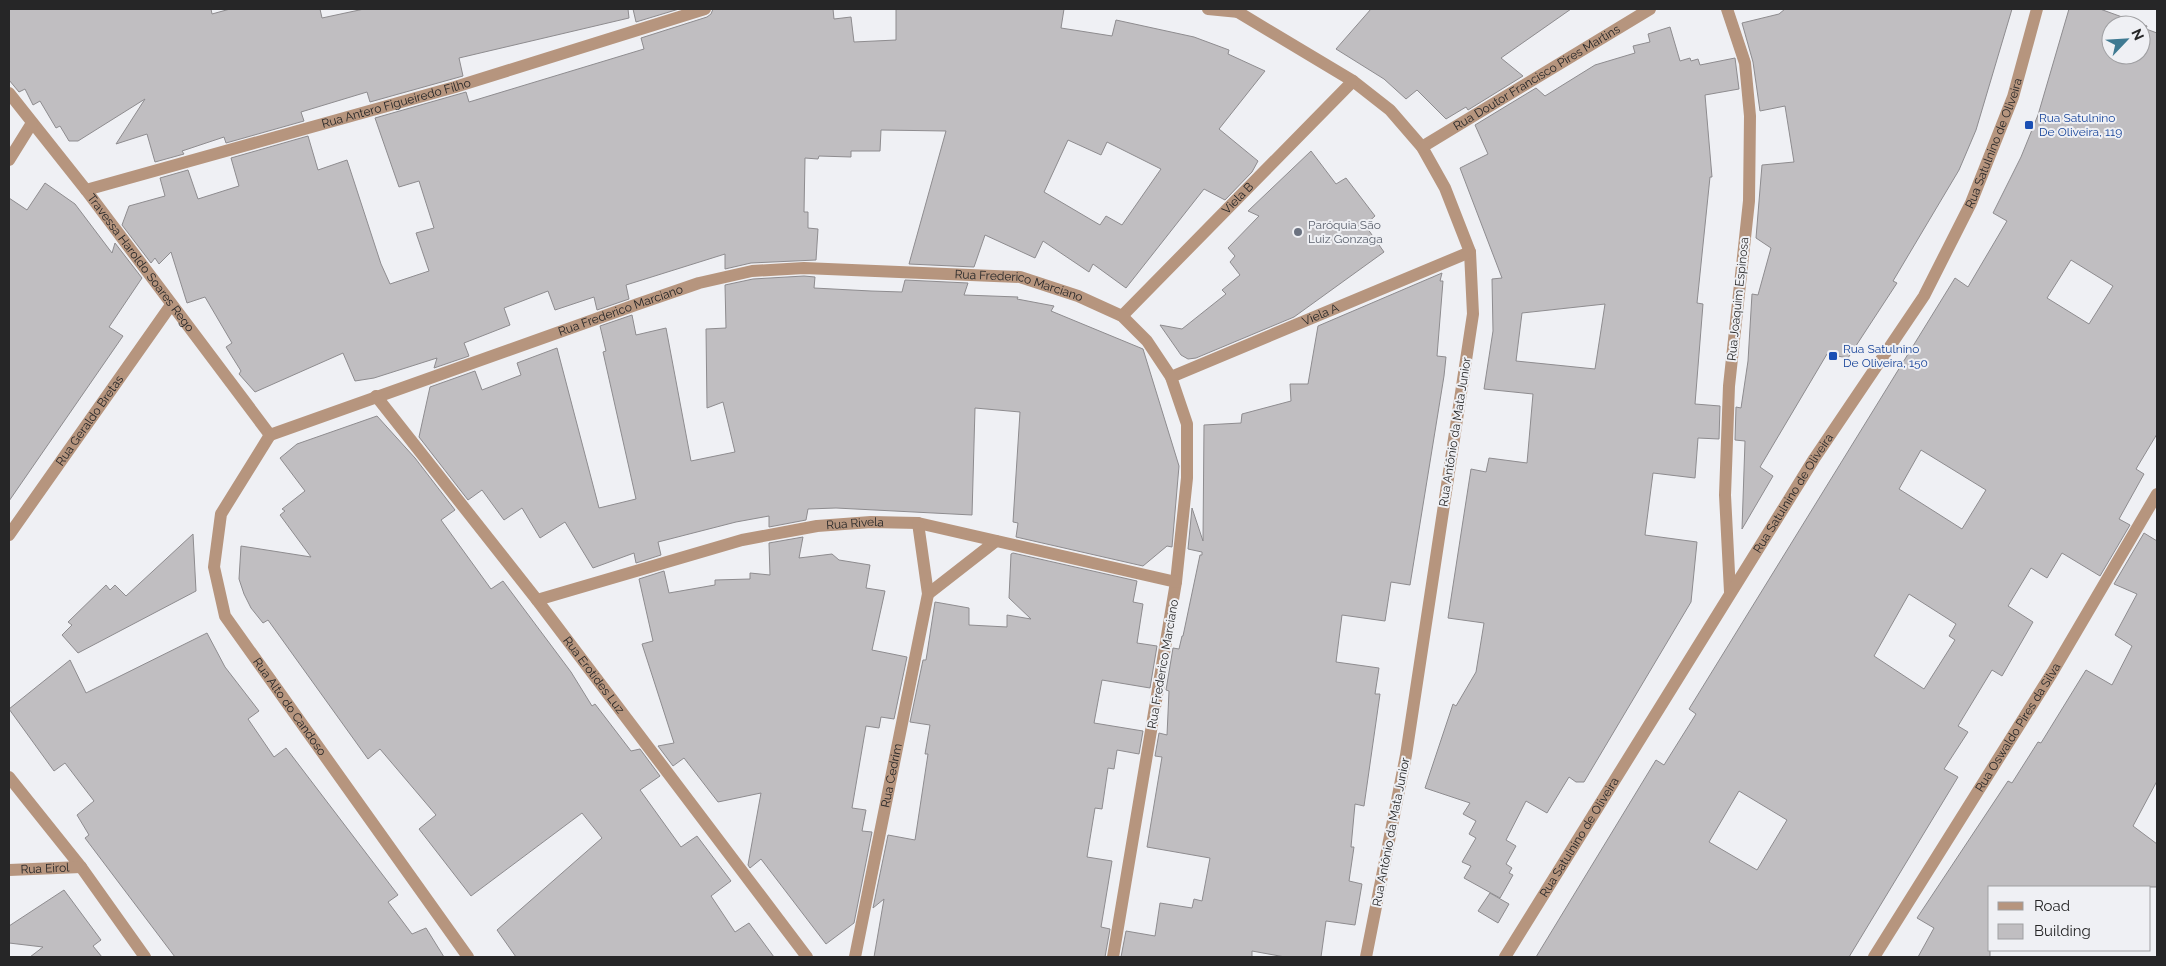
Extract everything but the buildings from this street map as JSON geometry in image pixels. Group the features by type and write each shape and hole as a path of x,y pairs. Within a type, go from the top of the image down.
{"street":[{"name":"Rua Antero Figueiredo Filho","path":"86,190 455,87 705,9"},
{"path":"1208,9 1236,11"},
{"name":"Rua Doutor Francisco Pires Martins","path":"1422,147 1650,9"},
{"name":"Rua Joaquim Espinosa","path":"1727,9 1745,64 1750,116 1749,202 1729,386 1725,495 1730,592"},
{"name":"Rua Satulnino de Oliveira","path":"1505,957 1814,458 1924,296 1971,203 2013,97 2037,9"},
{"name":"Rua Antônio da Mata Junior","path":"1236,11 1353,81 1390,110 1422,147 1445,188 1470,252 1472,324 1406,755 1366,957"},
{"name":"Viela B","path":"1122,316 1353,81"},
{"name":"Travessa Haroldo Soares Rego","path":"9,93 86,190 270,435"},
{"path":"9,160 32,123"},
{"name":"Viela A","path":"1171,377 1470,252"},
{"name":"Rua Frederico Marciano","path":"270,435 699,283 752,271 804,268 1020,277 1078,296 1122,316 1147,341 1171,377 1187,424 1187,478 1176,582 1113,957"},
{"name":"Rua Geraldo Bretas","path":"9,535 171,305"},
{"name":"Rua Erotides Luz","path":"376,396 537,600 807,957"},
{"name":"Rua Alto do Candoso","path":"270,435 221,514 214,567 225,616 468,957"},
{"name":"Rua Oswaldo Pires da Silva","path":"1874,957 2052,673 2157,494"},
{"name":"Rua Rivela","path":"537,600 742,540 817,526 871,522 918,523 1176,582"},
{"name":"Rua Cedrim","path":"855,957 928,594 918,523"},
{"path":"928,594 996,541"},
{"path":"9,777 81,868 145,957"},
{"name":"Rua Eirol","path":"9,870 81,868"}],"place":[{"name":"Rua Satulnino De Oliveira, 119","path":"2029,125"},
{"name":"Paróquia São Luiz Gonzaga","path":"1298,232"},
{"name":"Rua Satulnino De Oliveira, 150","path":"1833,356"}]}
